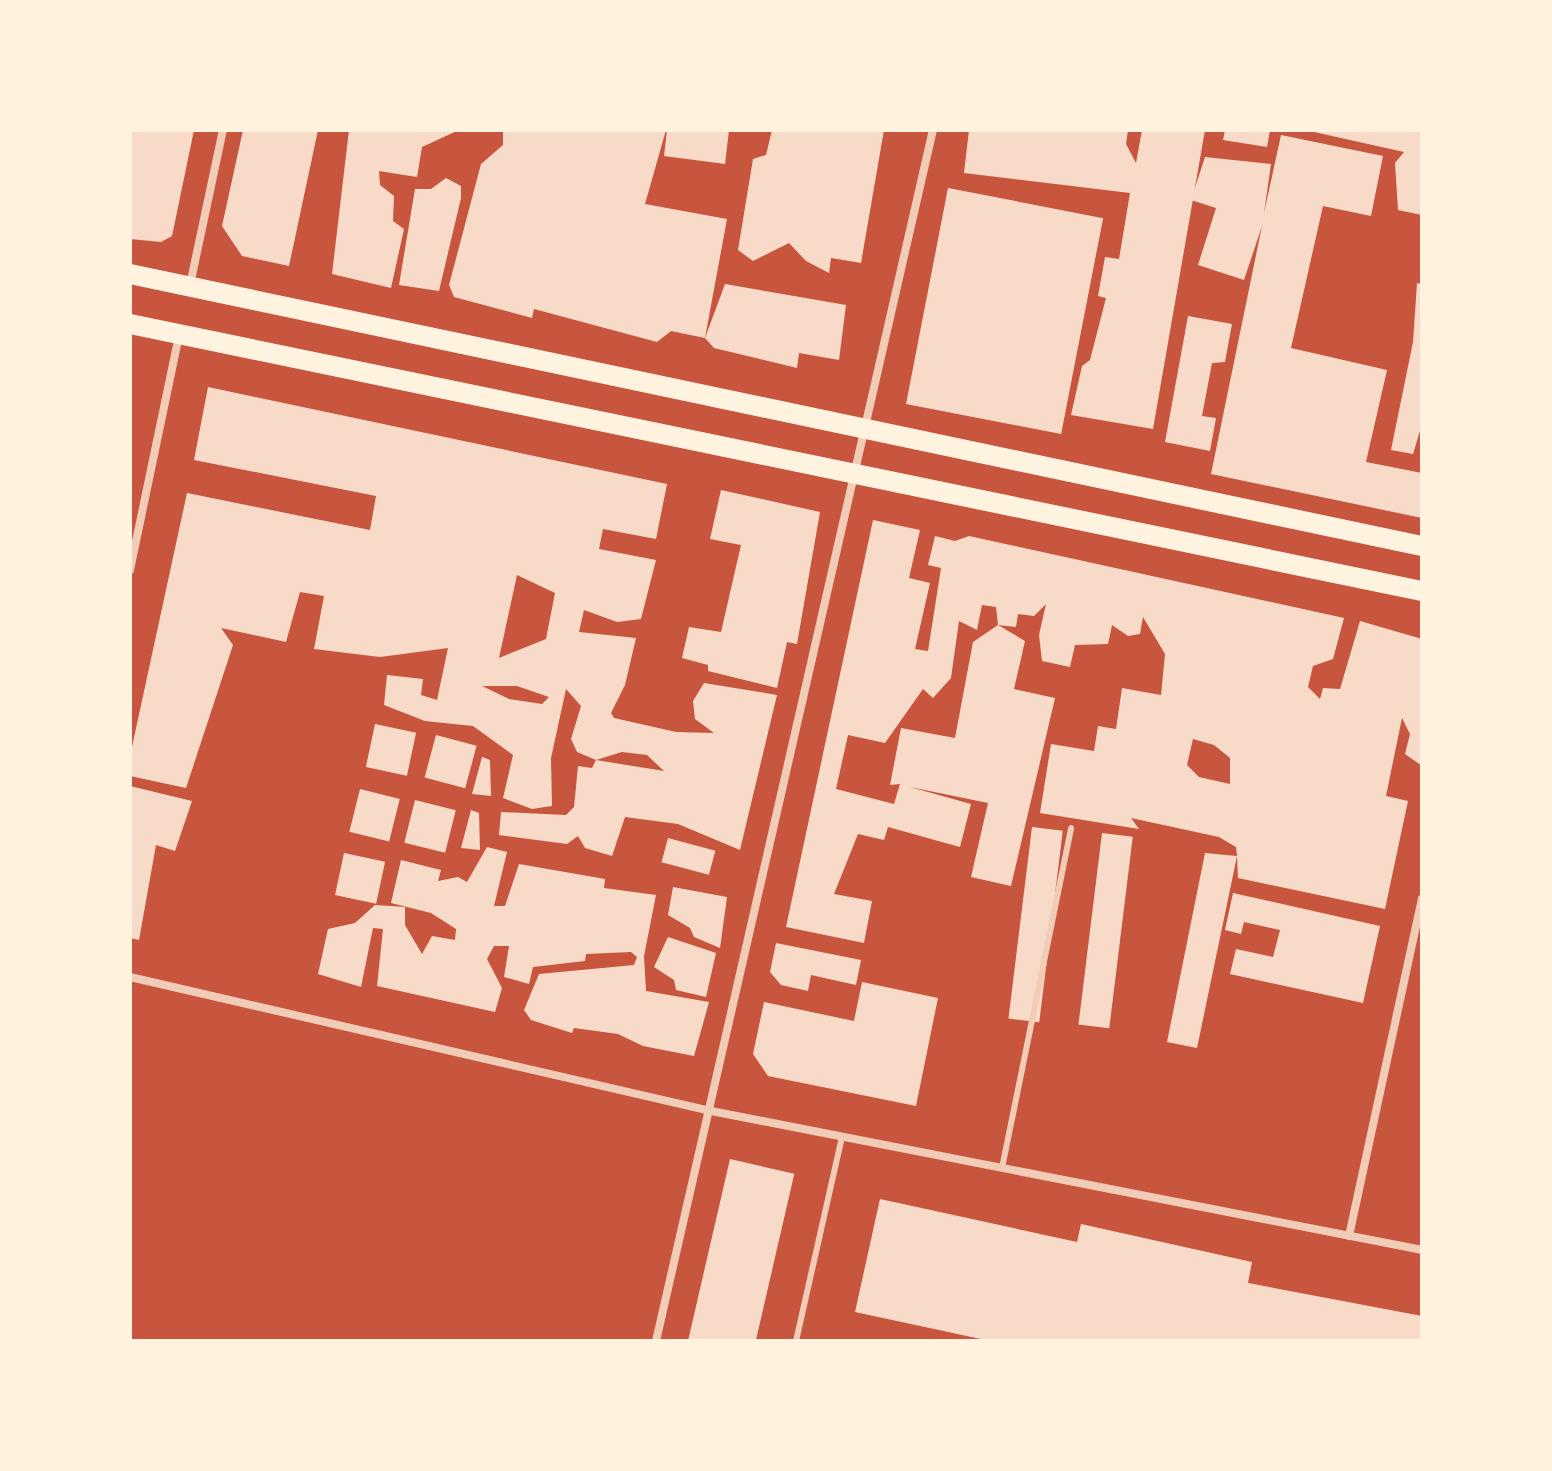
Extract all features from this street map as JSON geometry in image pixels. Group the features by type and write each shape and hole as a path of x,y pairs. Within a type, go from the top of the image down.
{"main road":[{"path":"130,274 1422,546"},
{"path":"130,324 1422,591"}],"street":[{"path":"190,286 223,130"},
{"path":"656,1341 706,1110 857,472 933,130"},
{"path":"130,570 180,333"},
{"path":"1349,1236 1422,899"},
{"path":"130,977 706,1110 1422,1250"}],"lane":[{"path":"1002,1168 1071,828"},
{"path":"796,1341 842,1137"}],"building":[{"path":"130,130 194,130 172,236 161,242 130,239"},
{"path":"243,130 318,130 289,266 242,256 222,226"},
{"path":"349,130 459,130 422,147 417,177 379,171 380,185 394,196 393,221 404,229 391,288 332,274"},
{"path":"503,130 666,130 645,204 727,219 705,338 671,331 657,342 534,309 532,318 454,297 449,285 481,164 503,145"},
{"path":"667,130 729,130 725,164 664,156"},
{"path":"772,130 884,130 861,263 831,258 829,273 806,261 789,243 753,261 738,250 753,159 766,155"},
{"path":"969,130 1128,130 1126,144 1136,163 1142,130 1205,130 1153,429 1071,415 1082,366 1090,360 1106,298 1098,296 1105,257 1119,259 1130,193 964,173"},
{"path":"1225,130 1270,130 1267,147 1223,140"},
{"path":"1305,130 1422,130 1422,215 1398,210 1395,163 1404,152"},
{"path":"1281,135 1383,156 1371,216 1323,206 1291,348 1387,370 1366,462 1422,473 1422,518 1211,474 1262,226 1244,280 1198,265 1216,208 1191,200 1205,157 1271,164 1264,213"},
{"path":"446,178 461,186 461,198 439,291 399,285 415,189 431,189"},
{"path":"948,188 1103,218 1061,434 906,404"},
{"path":"1417,283 1422,284 1422,424 1413,454 1391,450 1413,342"},
{"path":"725,284 846,305 839,360 799,353 797,368 714,348 705,338"},
{"path":"1188,316 1232,324 1225,362 1212,363 1202,416 1216,418 1210,451 1165,442"},
{"path":"208,387 667,484 656,539 603,529 599,549 656,560 641,619 617,622 584,610 579,632 636,638 625,685 611,713 614,718 676,732 714,733 695,719 693,701 704,683 777,695 740,850 678,824 625,817 612,856 585,848 578,836 567,844 499,835 501,812 566,815 574,807 578,766 592,768 596,760 577,752 571,739 581,706 566,689 551,758 552,806 532,809 503,798 513,755 473,726 425,721 384,705 387,675 423,679 421,695 437,700 448,648 380,657 314,649 324,596 300,592 286,642 221,628 233,645 186,788 130,776 130,756 187,493 370,530 376,496 194,460","holes":["517,575 555,593 546,639 499,658","482,686 517,686 549,697 542,704 509,699","622,752 647,755 664,771 596,760"]},
{"path":"721,490 820,512 797,644 787,642 777,688 708,671 708,665 682,658 689,627 721,632 741,545 710,539"},
{"path":"873,520 920,530 909,578 930,583 915,649 928,651 941,568 928,565 935,536 955,541 969,536 1344,618 1333,659 1313,666 1308,687 1320,699 1323,688 1340,689 1360,621 1422,639 1422,766 1405,754 1410,734 1402,718 1386,796 1408,801 1385,909 1238,878 1236,847 1219,837 1131,818 1139,829 1040,813 1051,744 1094,751 1098,726 1116,729 1122,688 1161,695 1165,654 1143,617 1140,634 1128,636 1112,625 1108,644 1075,645 1070,667 1042,661 1039,635 1046,604 1034,616 1018,614 1016,627 998,625 1025,641 1014,689 1055,698 1011,886 971,877 988,803 910,787 971,804 960,847 888,827 884,840 858,834 834,894 872,901 864,943 786,927","holes":["982,605 996,607 998,625 973,642 955,738 901,728 890,785 900,784 894,804 836,789 848,735 885,743 923,689 933,698 951,678 959,621 977,630","1193,739 1214,745 1230,758 1230,784 1199,777 1187,765"]},
{"path":"375,724 416,733 407,776 366,767"},
{"path":"436,735 477,746 465,788 425,778"},
{"path":"482,757 490,760 491,796 472,794"},
{"path":"130,786 192,801 175,851 156,845 139,940 130,938"},
{"path":"360,789 400,799 389,842 349,832"},
{"path":"415,800 456,810 445,853 404,843"},
{"path":"471,810 479,813 480,850 461,848"},
{"path":"1032,827 1063,831 1039,1022 1008,1019"},
{"path":"1102,833 1133,837 1109,1028 1078,1025"},
{"path":"668,838 715,851 709,875 662,862"},
{"path":"487,847 507,852 494,906 505,906 519,864 605,879 604,888 656,895 644,956 646,991 709,1002 694,1056 643,1046 618,1034 574,1028 572,1033 531,1020 524,1010 539,974 634,965 637,957 631,952 586,954 585,961 533,967 529,984 504,977 509,946 494,946 487,959 502,988 495,1012 377,986 383,929 373,928 361,987 318,974 328,929 355,923 375,905 405,907 405,925 422,954 432,936 455,940 456,929 431,913 391,903 401,860 441,870 438,881 458,877 467,882"},
{"path":"344,853 385,862 376,904 335,895"},
{"path":"1205,853 1237,856 1197,1048 1167,1042"},
{"path":"673,887 727,897 720,948 694,937 690,928 668,915"},
{"path":"1233,893 1380,926 1363,1003 1230,974 1236,949 1273,957 1280,930 1244,922 1241,934 1225,930"},
{"path":"668,937 716,953 706,997 676,990 674,980 654,967"},
{"path":"776,943 861,960 856,985 811,975 808,991 781,985 770,972"},
{"path":"862,982 938,998 916,1106 768,1076 753,1054 764,1002 854,1021"},
{"path":"730,1159 794,1174 756,1341 688,1341"},
{"path":"880,1199 1077,1242 1081,1224 1252,1262 1248,1283 1422,1316 1422,1341 990,1341 855,1312"}]}
